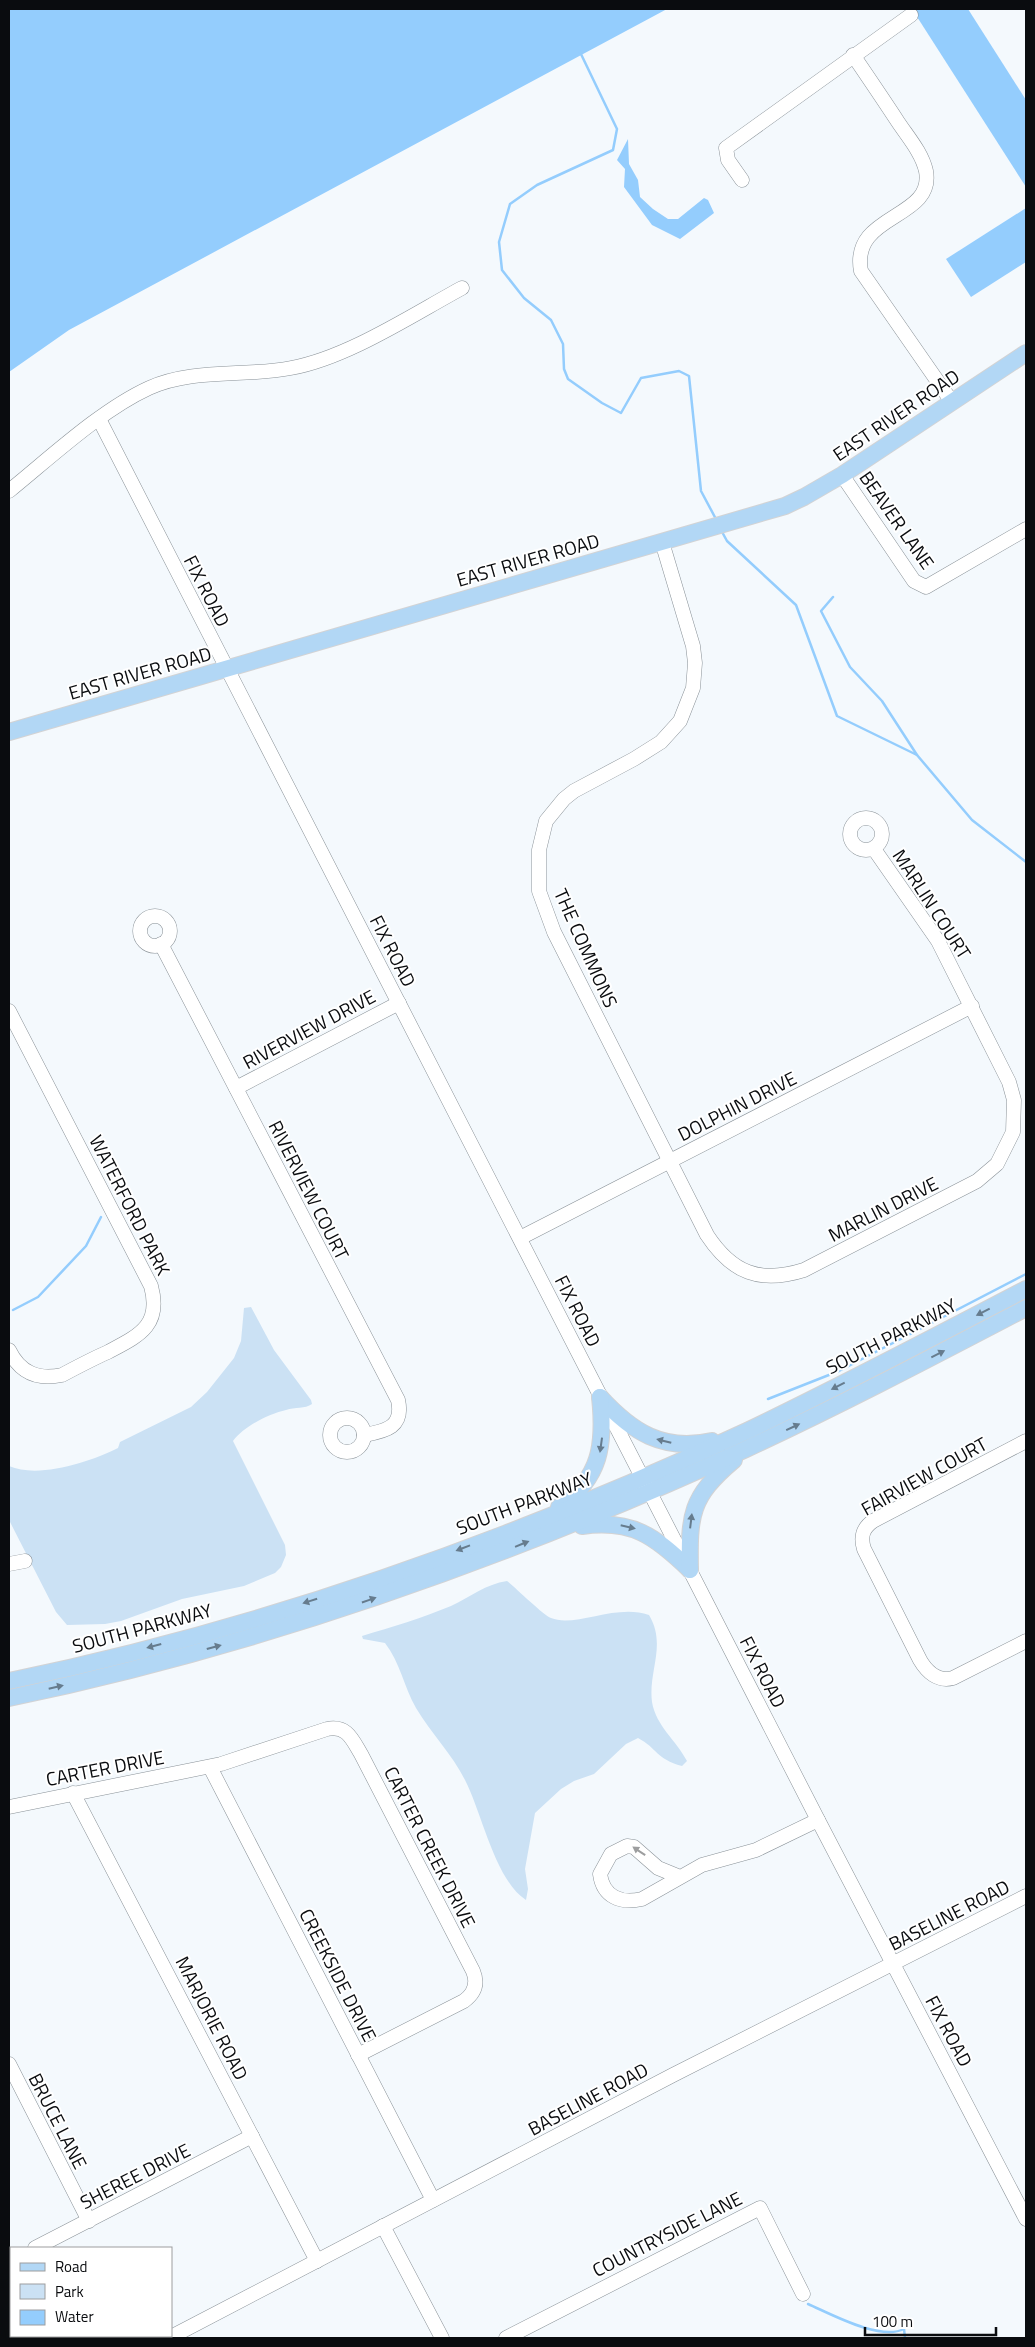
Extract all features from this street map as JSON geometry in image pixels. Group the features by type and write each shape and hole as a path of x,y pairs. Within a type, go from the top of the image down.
{"main road":[{"name":"EAST RIVER ROAD","path":"9,732 727,524 795,502 842,475 1026,353"},
{"name":"SOUTH PARKWAY","path":"9,1698 189,1654 342,1609 482,1560 562,1528 746,1431 1026,1289"},
{"name":"SOUTH PARKWAY","path":"9,1681 118,1656 236,1624 414,1566 542,1519 749,1448 1026,1308"},
{"path":"600,1397 637,1430 660,1441 672,1444 700,1444 746,1431"},
{"path":"542,1519 578,1490 594,1469 602,1439 600,1397"},
{"path":"690,1570 691,1522 698,1499 708,1484 749,1448"},
{"path":"562,1528 609,1524 636,1529 666,1547 690,1570"}],"street":[{"path":"742,180 728,160 726,148 911,15"},
{"path":"853,55 918,151 926,172 924,189 915,202 873,230 866,237 859,253 860,271 952,402"},
{"path":"9,491 99,420 133,396 166,382 182,378 272,371 316,362 367,340 462,288"},
{"name":"FIX ROAD","path":"99,420 600,1397 1026,2219"},
{"name":"BEAVER LANE","path":"842,475 914,581 922,586 926,587 1026,529"},
{"name":"THE COMMONS","path":"662,542 694,646 695,679 687,705 680,721 660,742 634,759 574,791 564,799 546,821 539,850 539,891 554,932 669,1162"},
{"name":"MARLIN COURT","path":"874,848 938,941 972,1006"},
{"name":"RIVERVIEW COURT","path":"161,944 398,1400 399,1414 391,1427 385,1431 364,1435"},
{"name":"RIVERVIEW DRIVE","path":"236,1088 399,1003"},
{"name":"MARLIN DRIVE","path":"669,1162 716,1249 740,1268 766,1277 778,1277 804,1270 937,1202 977,1181 988,1173 1004,1153 1013,1132 1014,1100 1009,1082 972,1006"},
{"name":"DOLPHIN DRIVE","path":"520,1238 972,1006"},
{"name":"WATERFORD PARK","path":"9,1011 151,1286 154,1307 148,1325 135,1338 62,1374 51,1377 34,1376 18,1365 9,1350"},
{"name":"FAIRVIEW COURT","path":"1026,1442 873,1521 865,1528 862,1537 864,1549 920,1660 930,1673 942,1679 953,1678 1026,1641"},
{"path":"9,1564 25,1561"},
{"name":"CARTER CREEK DRIVE","path":"210,1767 234,1761 327,1729 339,1728 348,1733 473,1971 476,1985 468,1998 358,2055"},
{"name":"CARTER DRIVE","path":"9,1807 210,1767"},
{"name":"CREEKSIDE DRIVE","path":"210,1767 433,2200"},
{"name":"MARJORIE ROAD","path":"73,1793 317,2261"},
{"path":"680,1877 658,1868 634,1847 627,1846 611,1854 602,1866 600,1874 603,1886 614,1898 632,1902 642,1899 702,1865 756,1850 818,1820"},
{"name":"BASELINE ROAD","path":"172,2336 681,2071 1026,1896"},
{"name":"BRUCE LANE","path":"9,2064 89,2220"},
{"name":"SHEREE DRIVE","path":"37,2247 252,2136"},
{"name":"COUNTRYSIDE LANE","path":"506,2338 760,2208 803,2294"},
{"path":"383,2226 442,2338"}],"green space":[{"path":"251,1307 274,1350 312,1404 306,1407 289,1409 265,1418 244,1430 233,1441 285,1545 286,1555 281,1567 275,1573 244,1586 182,1599 121,1621 105,1624 67,1625 56,1612 9,1520 9,1466 21,1470 49,1470 93,1459 118,1448 120,1442 191,1407 207,1392 234,1358 241,1341 244,1308"},
{"path":"507,1581 551,1618 572,1620 623,1612 649,1615 654,1626 657,1648 651,1691 654,1711 662,1726 687,1761 682,1766 673,1763 662,1757 638,1738 626,1744 594,1774 574,1781 561,1789 535,1813 525,1869 528,1889 526,1900 515,1890 506,1877 490,1845 465,1780 454,1761 416,1708 390,1650 385,1643 363,1639 362,1636 451,1606 485,1588"}],"water":[{"path":"9,9 667,9 69,330 9,372"},
{"path":"912,9 968,9 1026,100 1026,187"},
{"path":"628,139 629,164 638,180 640,197 653,209 668,219 678,219 704,198 708,200 714,213 680,239 652,225 624,187 625,169 617,160"},
{"path":"1026,208 1026,262 971,297 946,259"}],"waterway":[{"path":"580,52 617,129 613,150 537,185 510,204 499,242 502,270 524,298 551,320 563,344 564,369 568,379 602,403 621,413 641,378 679,371 689,376 701,491 717,521"},
{"path":"721,530 727,541 796,605 837,716 917,755"},
{"path":"833,597 821,611 850,667 882,701 917,755 972,820 1026,862"},
{"path":"13,1310 38,1297 86,1246 101,1217"},
{"path":"768,1399 839,1371 1026,1274"},
{"path":"808,2304 869,2329 882,2332 894,2332 904,2329 905,2338"}]}
